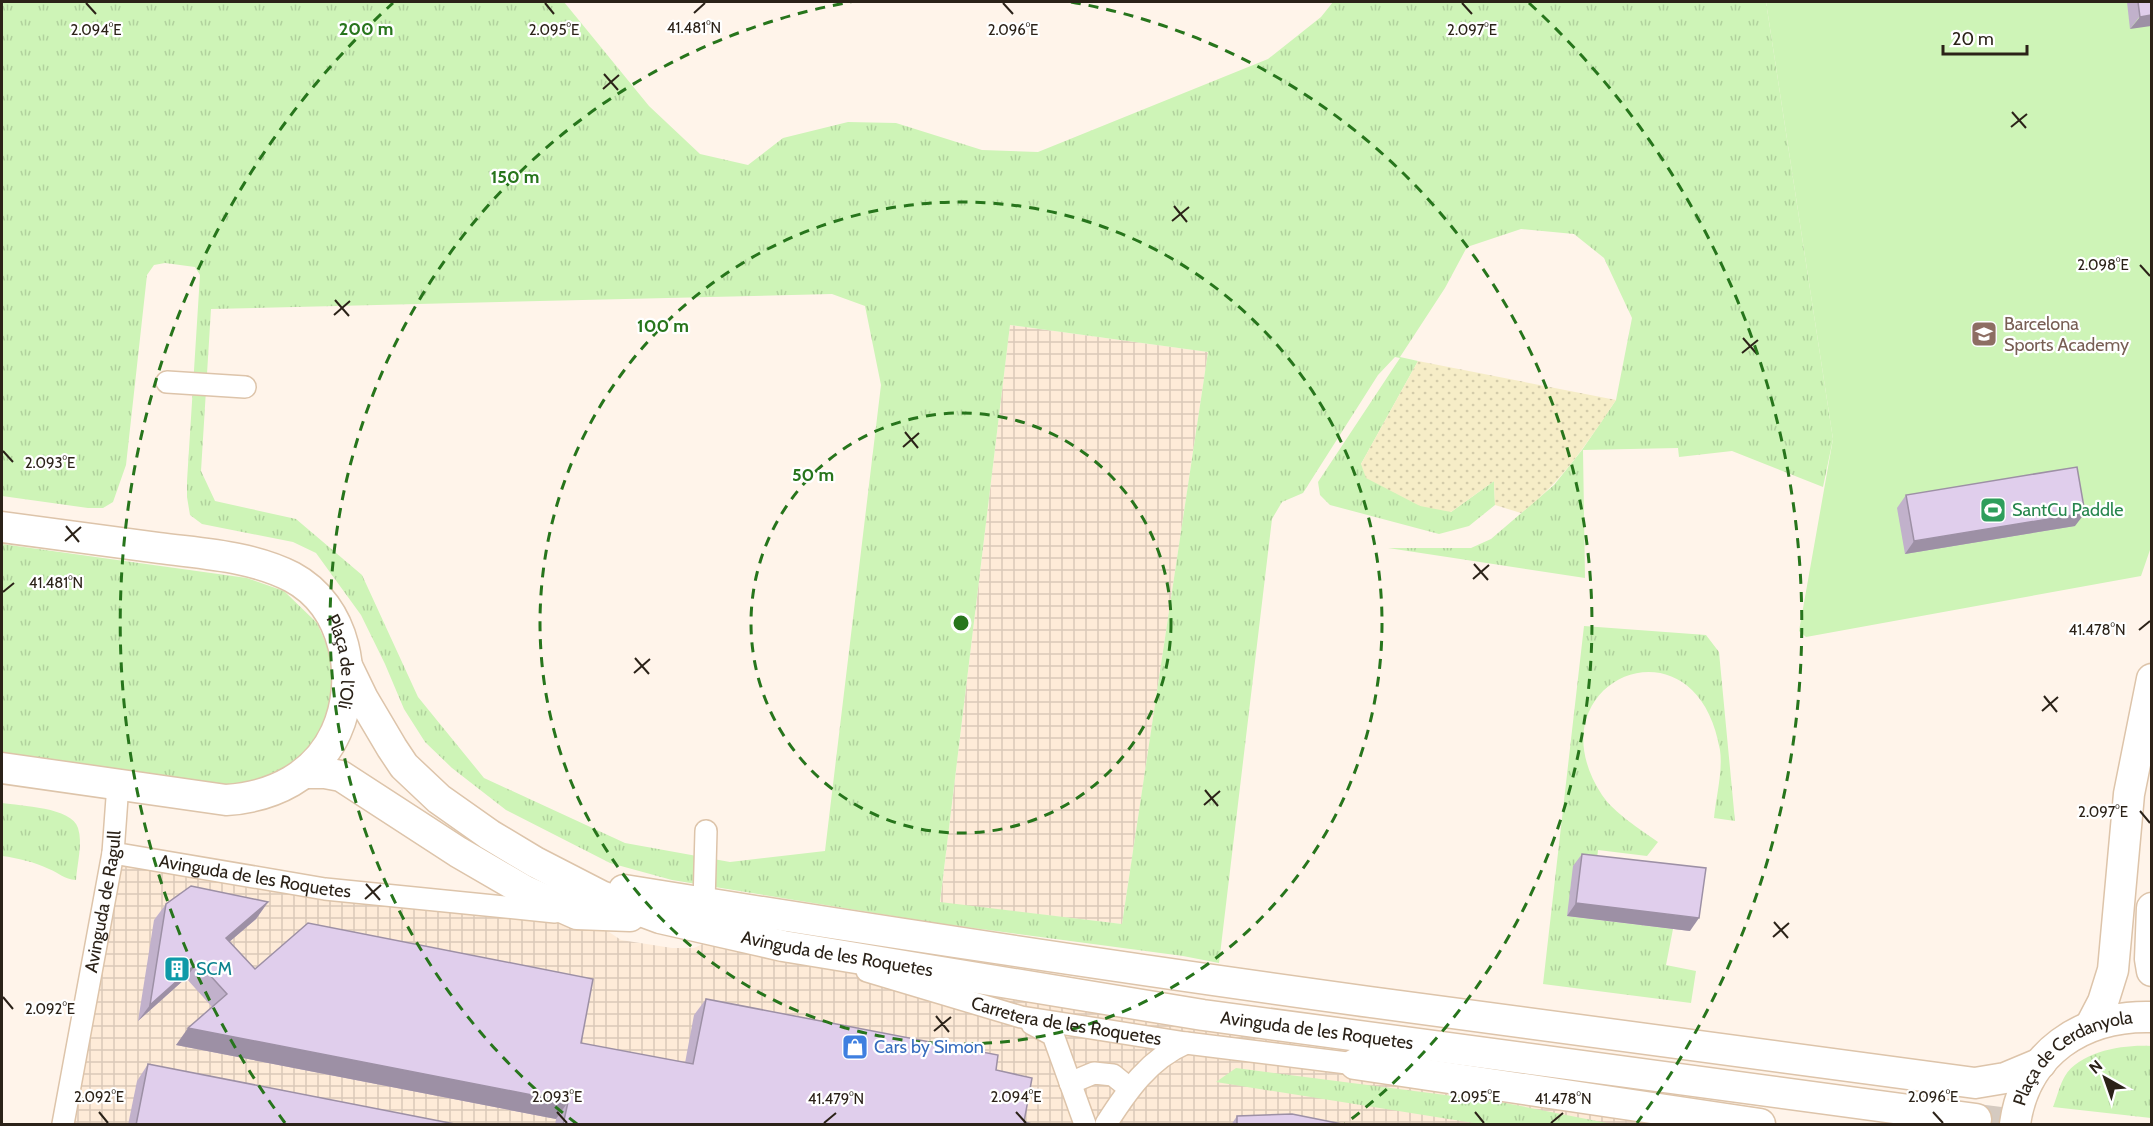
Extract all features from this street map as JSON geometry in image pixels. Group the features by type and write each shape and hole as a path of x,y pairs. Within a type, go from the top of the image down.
{"main road":[{"name":"Plaça de l'Oli","path":"2,527 261,563 293,577 306,586 319,600 342,638 348,668 344,713 327,749 306,773 258,796 234,800 2,768"},
{"name":"Avinguda de les Roquetes","path":"348,668 385,738 404,766 464,818 553,871 601,896 660,918 783,946 1203,1015 1976,1119"},
{"path":"2091,1025 2103,1002 2113,970 2129,794 2151,679"},
{"name":"Avinguda de les Roquetes","path":"306,773 341,776 458,852 509,882 577,914 660,918"},
{"path":"553,871 622,890 862,929 1369,1002 1975,1083 2005,1078 2041,1063"},
{"path":"2151,908 2151,971"},
{"name":"Plaça de Cerdanyola","path":"2015,1125 2029,1078 2058,1046 2091,1025 2112,1019 2135,1016 2151,1017"},
{"path":"1355,1064 1760,1125"}],"street":[{"path":"167,382 244,387"},
{"name":"Avinguda de Ragull","path":"63,1125 113,853 118,784"},
{"path":"704,903 706,831"},
{"name":"Avinguda de les Roquetes","path":"113,853 325,889 577,914"},
{"name":"Carretera de les Roquetes","path":"783,946 1021,1017 1186,1043 1355,1064"},
{"path":"1021,1017 1053,1035 1085,1125"},
{"path":"1106,1125 1129,1088 1162,1056 1186,1043"},
{"path":"1070,1083 1095,1073 1113,1075 1129,1088"}],"shaded area":[{"path":"1010,325 1208,352 1122,924 940,903"},
{"path":"113,853 594,922 621,940 672,948 694,948 726,933 1203,1015 1355,1064 1760,1124 63,1124"}],"green space":[{"path":"2,2 564,2 649,106 700,154 748,165 783,138 848,122 896,123 982,150 1038,152 1268,59 1321,17 1333,2 1766,2 1833,439 1823,487 1732,451 1679,457 1678,448 1583,450 1585,578 1388,548 1471,548 1491,539 1554,485 1582,450 1616,400 1632,318 1604,258 1574,234 1521,229 1467,247 1445,288 1400,357 1418,361 1361,464 1451,512 1494,481 1495,505 1469,526 1439,534 1330,505 1320,495 1318,482 1400,358 1395,357 1378,375 1303,493 1282,502 1272,519 1219,963 1183,956 936,923 672,880 610,863 506,810 452,768 425,742 404,709 361,615 316,553 293,542 202,524 190,515 187,481 200,275 195,267 165,263 154,265 147,275 126,465 113,502 103,508 88,508 2,496","holes":["832,294 865,306 881,385 825,851 730,862 625,843 484,778 418,697 362,575 296,519 215,501 201,471 211,309","1010,325 1208,352 1122,924 940,902"]},
{"name":"Barcelona Sports Academy","path":"1766,2 2151,2 2152,544 2141,576 1806,637 1799,631 1833,439"},
{"path":"2,544 247,578 284,591 317,623 336,666 333,704 322,735 294,764 267,779 239,786 2,753"},
{"path":"1584,626 1706,635 1719,652 1735,821 1714,818 1721,758 1705,707 1681,681 1653,672 1624,677 1600,694 1586,720 1585,755 1607,802 1658,842 1647,856 1598,850 1596,869 1567,916 1673,929 1666,965 1696,971 1691,1003 1543,984"},
{"path":"2,803 56,812 74,821 80,840 76,880 32,862 2,856"},
{"path":"2151,1046 2151,1118 2053,1107 2065,1076 2081,1060 2116,1048"},
{"path":"1236,1068 1500,1102 1612,1124 1480,1124 1216,1082"}],"sand":[{"path":"1418,361 1616,400 1562,475 1521,513 1495,505 1494,481 1451,512 1420,506 1366,478 1361,464"}],"building":[{"path":"2138,2 2151,2 2151,15 2140,17"},
{"path":"2077,467 2085,513 1914,541 1906,495"},
{"path":"1582,854 1706,868 1699,918 1576,903"},
{"path":"191,886 268,902 226,938 255,969 308,923 593,979 581,1043 693,1064 706,999 998,1055 996,1070 1032,1078 1024,1122 1036,1125 563,1125 568,1102 188,1028 227,994 198,962 150,1005 166,904"},
{"path":"148,1064 460,1125 136,1125"},
{"path":"1292,1114 1347,1125 1237,1125 1237,1116"}],"tunnel":[{"path":"1976,1119 2016,1124"}],"place":[{"name":"Barcelona Sports Academy","path":"1984,334"},
{"name":"SantCu Paddle","path":"1993,510"},
{"name":"SCM","path":"177,969"},
{"name":"Cars by Simon","path":"855,1047"}]}
